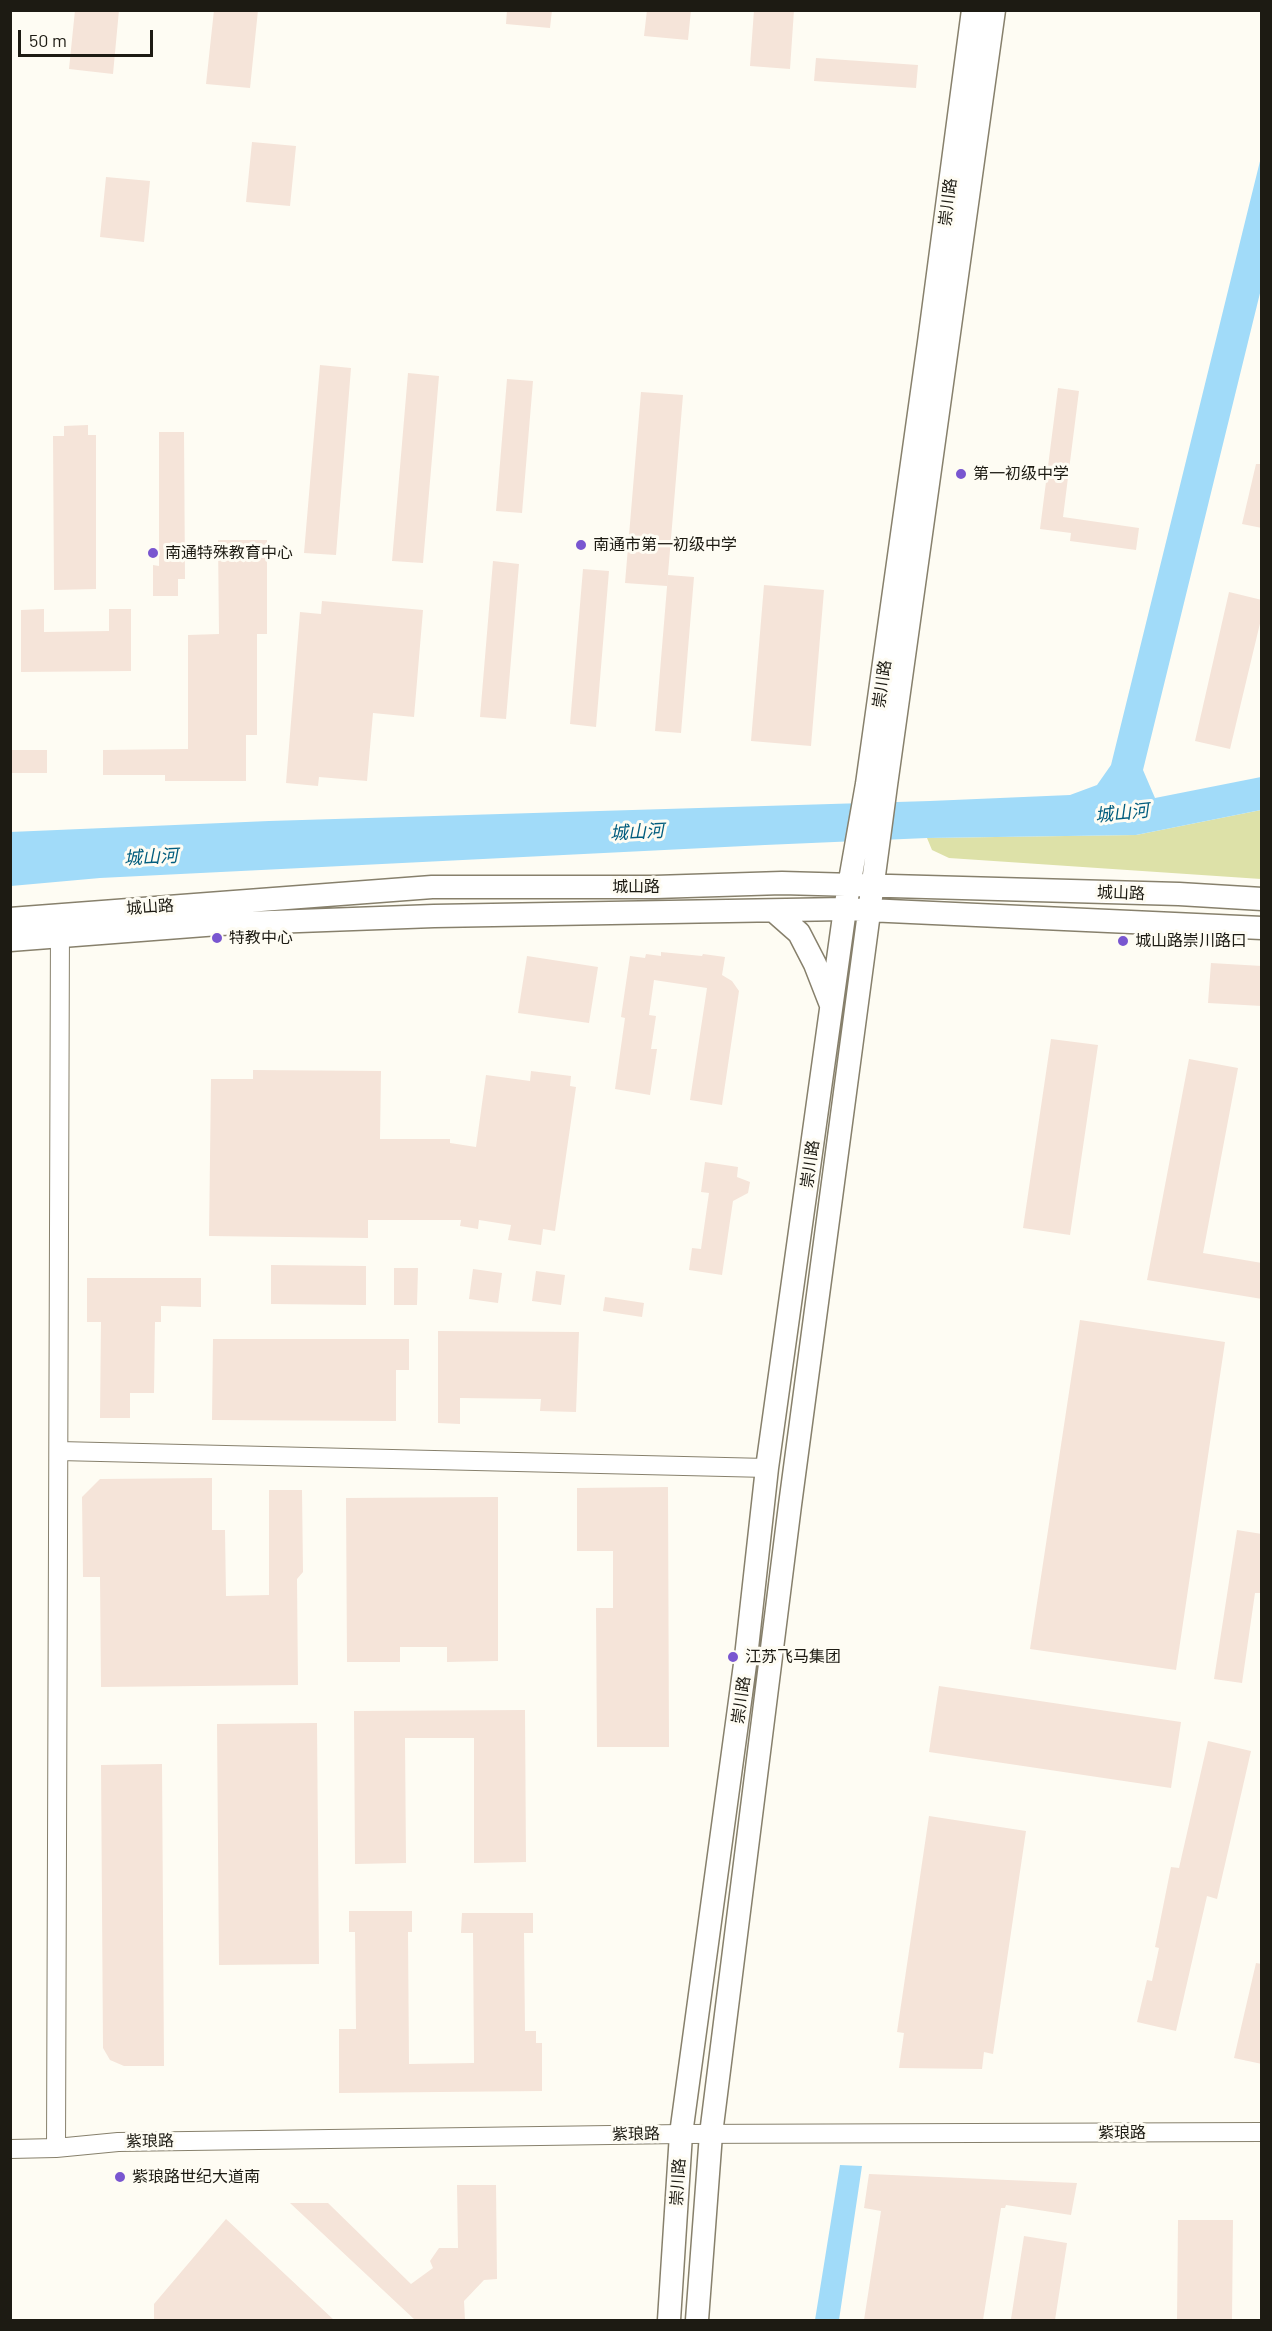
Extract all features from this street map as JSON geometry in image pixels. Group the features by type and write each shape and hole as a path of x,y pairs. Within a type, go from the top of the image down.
{"main road":[{"name":"崇川路","path":"697,2320 711,2134 791,1494 870,910 868,869 877,784 930,342 973,10"},
{"name":"崇川路","path":"877,784 994,10"},
{"name":"城山路","path":"10,940 60,924 432,887 850,884 868,869 1262,899"},
{"name":"崇川路","path":"669,2320 681,2134 746,1657 767,1468 850,884"},
{"name":"城山路","path":"10,919 60,924 218,924 434,916 845,909 1262,928"},
{"path":"774,911 799,933 816,964 832,1007"}],"street":[{"path":"56,2148 60,924"},
{"path":"59,1451 767,1468"},
{"name":"紫琅路","path":"10,2149 56,2148 118,2142 681,2134 1262,2132"}],"green space":[{"path":"1261,810 1261,879 949,858 932,850 927,838 1136,835"}],"water":[{"name":"城山河","path":"1261,157 1261,289 1143,770 1155,798 1261,777 1261,810 1136,835 927,838 765,845 100,878 11,886 10,832 269,821 1070,795 1097,785 1111,765"},
{"path":"840,2165 862,2166 839,2320 815,2320"}],"building":[{"path":"75,10 119,10 113,74 69,69"},
{"path":"214,10 258,10 250,88 206,84"},
{"path":"507,10 552,10 550,28 506,24"},
{"path":"647,10 691,10 688,40 644,36"},
{"path":"754,10 794,10 790,69 750,66"},
{"path":"816,58 918,65 916,88 814,81"},
{"path":"252,142 296,146 290,206 246,202"},
{"path":"106,177 150,181 144,242 100,237"},
{"path":"320,365 351,368 336,555 304,553"},
{"path":"408,373 439,376 423,563 392,561"},
{"path":"507,379 533,381 522,513 496,511"},
{"path":"1058,388 1079,391 1063,517 1139,528 1136,550 1070,541 1071,533 1040,529"},
{"path":"641,392 683,395 667,586 625,583"},
{"path":"88,425 88,435 96,435 96,589 54,590 53,436 64,436 64,426"},
{"path":"159,432 184,432 185,579 178,579 178,596 153,596 153,565 159,566"},
{"path":"1256,464 1262,464 1262,528 1242,524"},
{"path":"218,540 267,540 267,634 257,634 257,735 246,735 246,781 165,781 165,775 103,775 103,750 188,749 188,635 219,634"},
{"path":"493,561 519,564 506,719 480,717"},
{"path":"583,569 609,571 596,727 570,724"},
{"path":"668,575 694,577 681,733 655,731"},
{"path":"764,585 824,590 811,746 751,741"},
{"path":"1229,592 1262,600 1262,615 1230,749 1195,741"},
{"path":"322,601 423,610 414,717 373,713 367,781 319,777 318,786 286,783 300,612 321,614"},
{"path":"44,609 44,632 109,631 109,609 131,609 131,671 21,672 21,610"},
{"path":"10,750 47,750 47,773 10,773"},
{"path":"661,952 725,957 722,975 732,981 739,991 722,1105 690,1100 707,988 654,980 649,1015 656,1016 651,1049 657,1049 650,1095 615,1089 625,1018 621,1017 630,956 645,958 646,954 661,956"},
{"path":"527,956 598,967 589,1023 518,1013"},
{"path":"1211,963 1262,966 1262,1006 1208,1003"},
{"path":"1051,1039 1098,1045 1070,1235 1023,1228"},
{"path":"1189,1059 1238,1068 1203,1253 1262,1263 1262,1299 1147,1280"},
{"path":"253,1070 381,1071 380,1139 450,1139 450,1143 476,1147 486,1075 530,1081 531,1071 571,1076 570,1086 576,1087 555,1231 543,1229 541,1245 508,1240 511,1225 479,1220 478,1229 460,1226 461,1220 368,1220 368,1238 209,1236 211,1079 253,1079"},
{"path":"705,1162 738,1167 737,1177 750,1182 748,1193 733,1201 722,1275 689,1270 692,1248 701,1249 709,1193 701,1192"},
{"path":"271,1265 366,1266 366,1305 271,1304"},
{"path":"394,1268 418,1268 417,1305 394,1305"},
{"path":"473,1269 502,1273 498,1303 469,1299"},
{"path":"536,1271 565,1275 561,1305 532,1301"},
{"path":"87,1278 201,1278 201,1307 161,1306 161,1322 155,1322 154,1393 130,1393 130,1418 100,1418 101,1322 87,1322"},
{"path":"605,1297 644,1303 642,1317 603,1311"},
{"path":"1080,1320 1225,1342 1176,1670 1030,1649"},
{"path":"438,1331 579,1332 576,1412 540,1411 541,1399 460,1398 460,1424 438,1423"},
{"path":"213,1339 409,1339 409,1370 396,1370 396,1421 212,1420"},
{"path":"212,1478 212,1530 225,1530 226,1596 269,1595 269,1490 302,1490 303,1572 297,1579 298,1685 101,1687 100,1577 83,1577 82,1497 100,1479"},
{"path":"668,1487 669,1747 597,1747 596,1608 613,1608 613,1551 577,1551 577,1488"},
{"path":"498,1497 498,1661 447,1662 447,1647 400,1647 400,1662 347,1662 346,1498"},
{"path":"1237,1530 1262,1534 1262,1580 1260,1593 1255,1593 1242,1683 1214,1679"},
{"path":"939,1686 1181,1722 1171,1788 929,1752"},
{"path":"525,1710 526,1862 474,1863 474,1738 405,1738 406,1863 355,1864 354,1711"},
{"path":"317,1723 319,1964 219,1965 217,1724"},
{"path":"1208,1741 1251,1751 1217,1899 1207,1896 1176,2031 1137,2022 1147,1980 1152,1981 1159,1948 1155,1947 1171,1867 1179,1868"},
{"path":"162,1764 164,2066 124,2066 110,2060 103,2048 101,1765"},
{"path":"929,1816 1026,1831 993,2054 984,2052 982,2069 899,2068 904,2033 897,2032"},
{"path":"349,1911 412,1911 412,1932 408,1932 409,2064 474,2063 473,1933 461,1933 462,1913 533,1913 533,1933 524,1933 525,2031 536,2031 536,2043 542,2043 542,2091 339,2093 339,2029 356,2029 355,1932 349,1932"},
{"path":"1256,1963 1262,1964 1262,2064 1234,2058"},
{"path":"869,2174 1077,2183 1071,2215 1006,2205 1005,2208 1001,2208 983,2320 864,2320 881,2211 864,2208"},
{"path":"457,2185 496,2185 497,2279 484,2280 464,2301 465,2320 415,2320 290,2203 328,2203 411,2284 433,2268 430,2261 439,2248 458,2248"},
{"path":"226,2219 334,2320 154,2320 154,2304"},
{"path":"1178,2220 1233,2220 1232,2320 1177,2320"},
{"path":"1024,2236 1067,2243 1055,2320 1011,2319"}],"place":[{"name":"第一初级中学","path":"961,474"},
{"name":"南通市第一初级中学","path":"581,545"},
{"name":"南通特殊教育中心","path":"153,553"},
{"name":"特教中心","path":"217,938"},
{"name":"城山路崇川路口","path":"1123,941"},
{"name":"江苏飞马集团","path":"733,1657"},
{"name":"紫琅路世纪大道南","path":"120,2177"}]}
